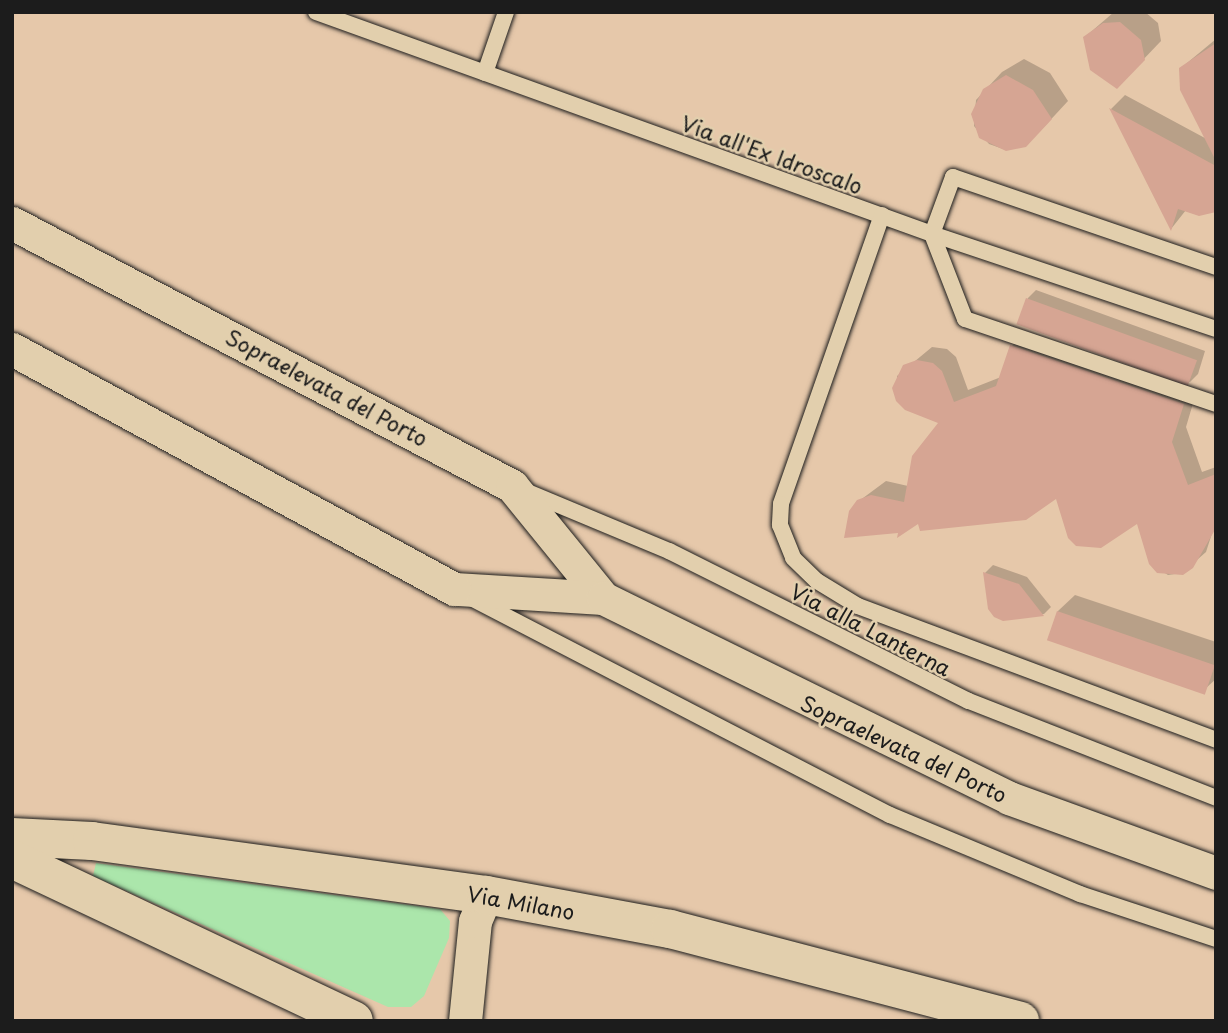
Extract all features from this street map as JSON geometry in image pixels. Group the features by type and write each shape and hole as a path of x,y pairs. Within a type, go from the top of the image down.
{"main road":[{"name":"Via Milano","path":"12,837 92,841 486,895 670,929 1020,1021"},
{"path":"12,859 354,1021"}],"street":[{"name":"Sopraelevata del Porto","path":"12,223 512,486 603,598"},
{"name":"Sopraelevata del Porto","path":"12,349 454,589 603,598 1009,798 1216,873"},
{"path":"465,1021 475,921 486,895"}],"lane":[{"name":"Via all'Ex Idroscalo","path":"316,12 932,234 1216,329"},
{"path":"485,73 506,12"},
{"path":"1216,267 953,177 932,234 965,319 1216,404"},
{"path":"882,215 781,504 780,525 793,558 817,581 858,606 1216,740"},
{"name":"Via alla Lanterna","path":"512,486 669,551 969,701 1216,798"},
{"path":"454,589 890,815 1080,894 1216,939"}],"green space":[{"path":"96,863 440,909 450,921 449,938 424,996 411,1007 388,1007 93,876"}],"building":[{"path":"1120,22 1141,40 1145,60 1117,89 1090,70 1083,37 1103,23"},
{"path":"1216,43 1216,161 1180,90 1179,68"},
{"path":"1006,75 1033,90 1052,119 1026,147 1006,151 979,138 971,114 983,89"},
{"path":"1109,108 1216,166 1216,212 1199,216 1178,209 1171,231"},
{"path":"1026,298 1197,360 1187,387 1016,324"},
{"path":"1010,345 1184,404 1172,442 1188,485 1216,474 1216,528 1193,568 1183,575 1157,573 1149,564 1137,524 1101,548 1076,546 1068,538 1056,499 1026,520 920,531 918,524 897,538 898,533 844,538 849,511 857,500 871,495 904,502 912,456 938,423 905,410 896,401 892,388 903,365 917,360 933,363 942,371 954,402 996,386"},
{"path":"983,572 1019,584 1044,616 1003,621 994,617 988,609"},
{"path":"1057,611 1215,665 1205,695 1047,640"}]}
